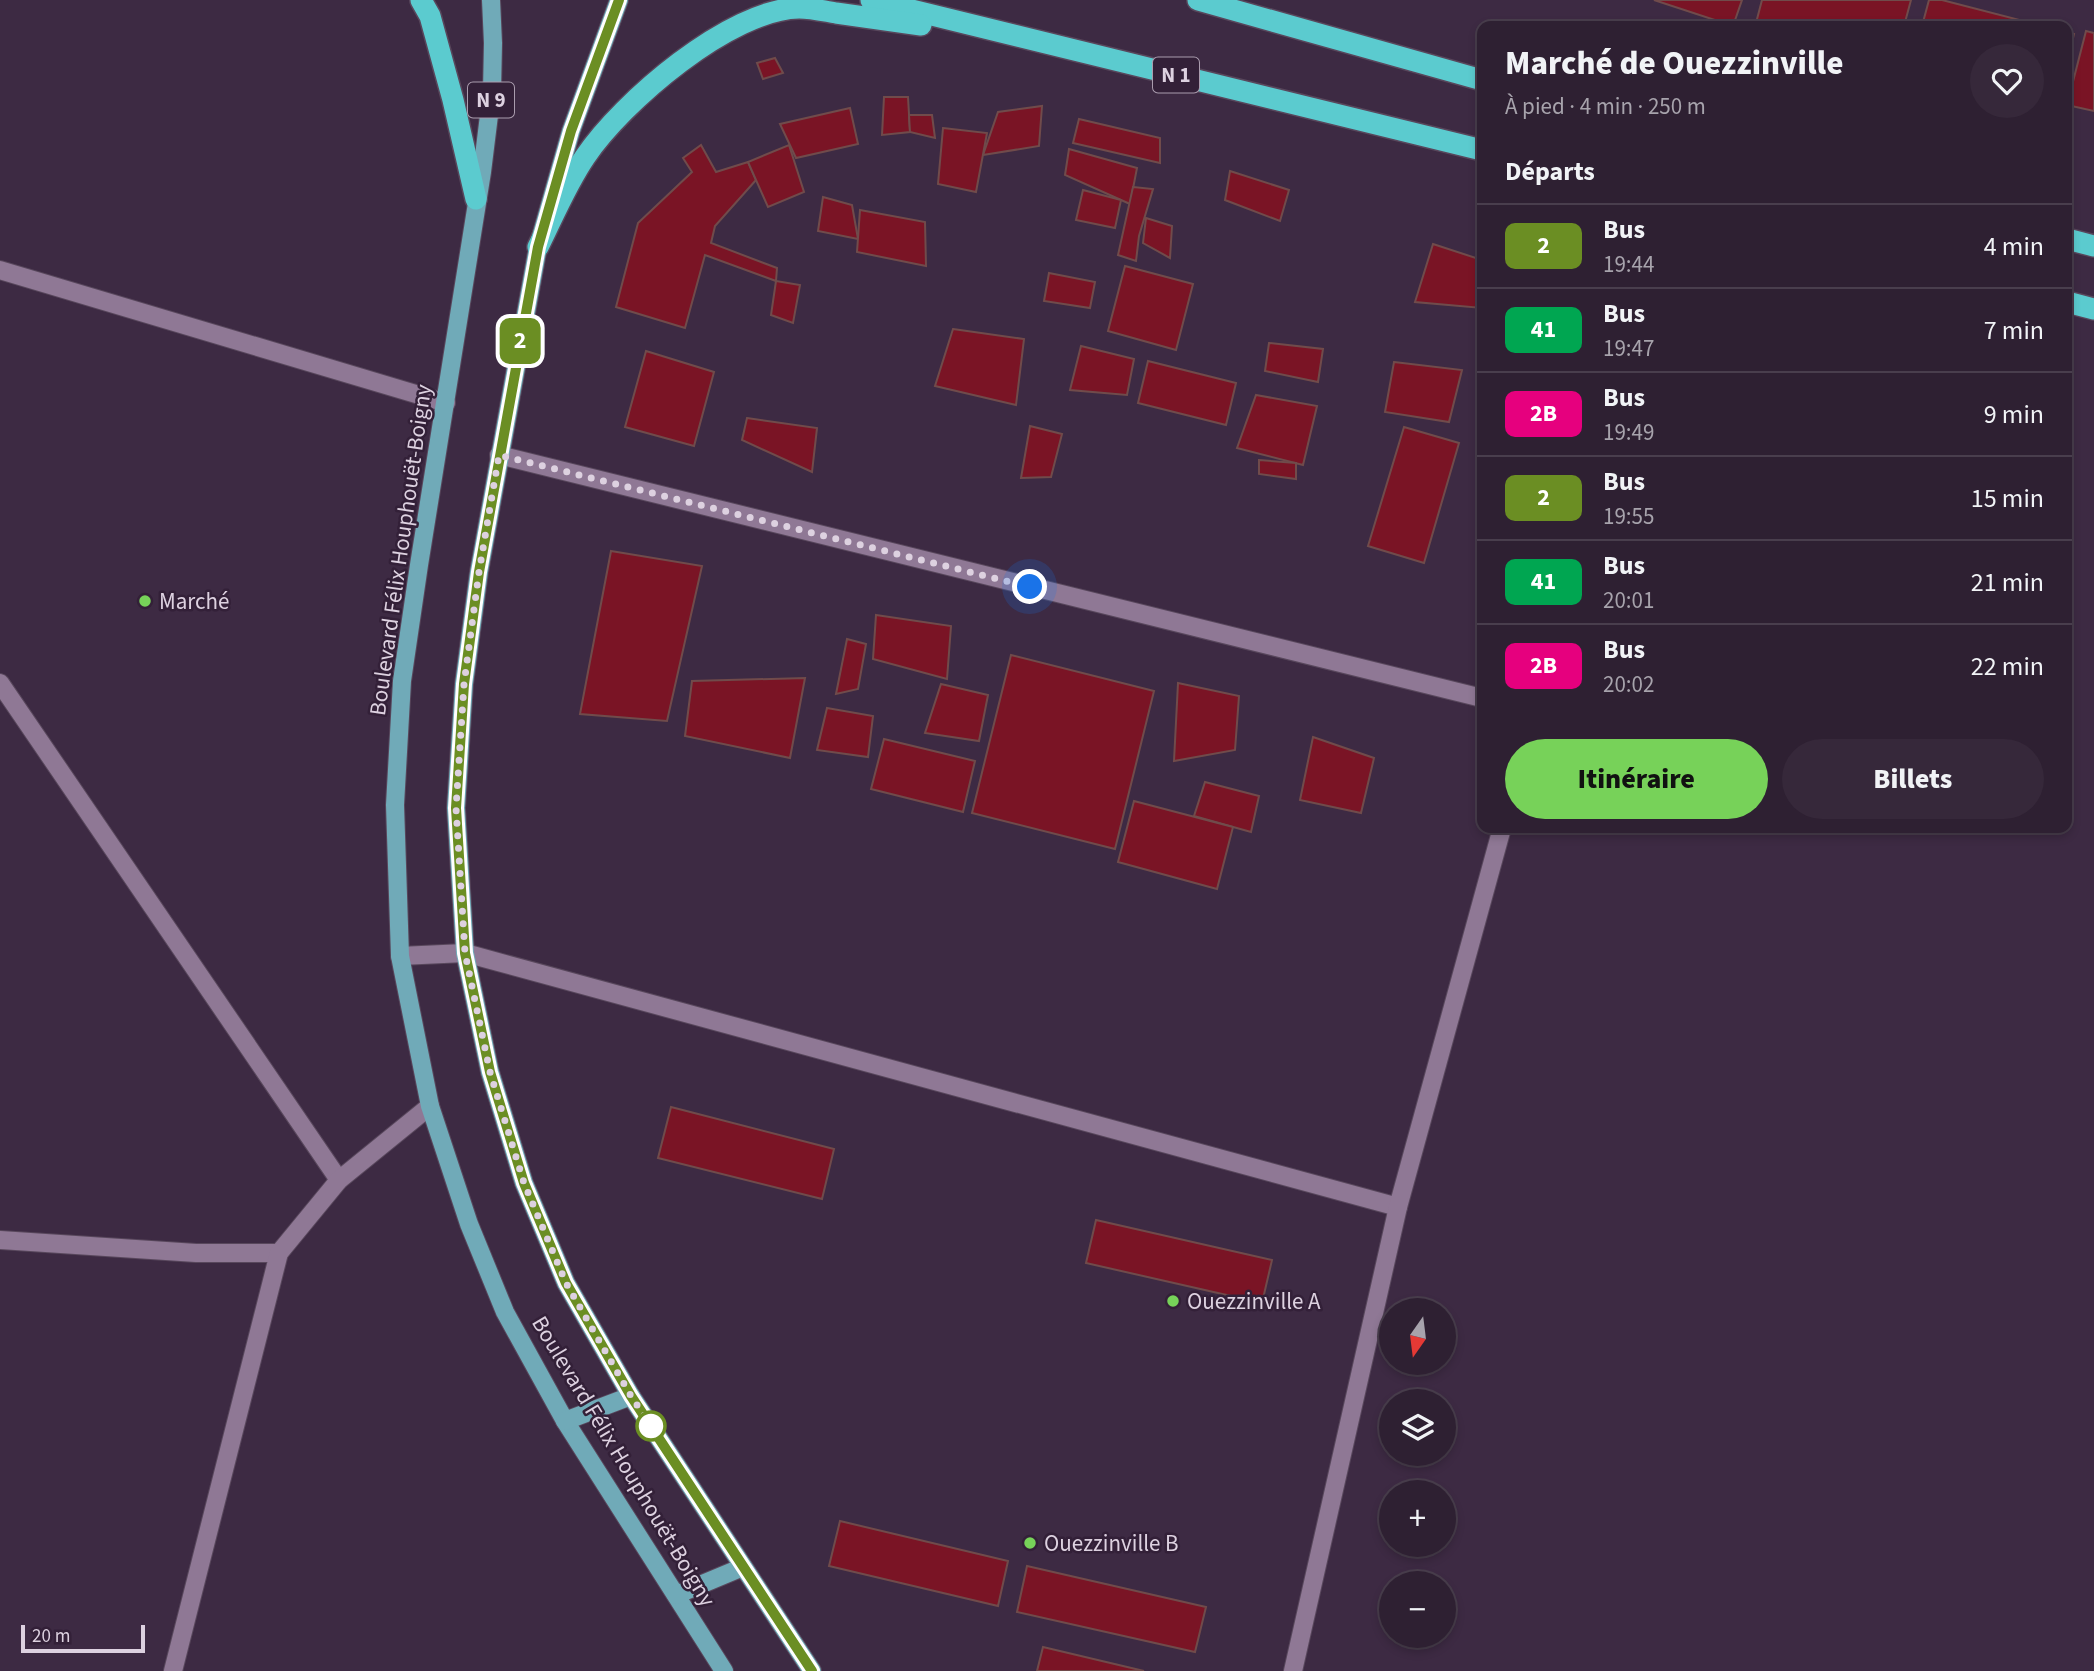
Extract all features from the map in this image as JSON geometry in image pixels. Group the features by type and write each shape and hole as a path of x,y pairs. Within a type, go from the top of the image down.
{"highway":[{"path":"421,0 434,28 476,199"},
{"name":"N 1","path":"870,0 1477,149"},
{"path":"1198,0 1477,78"},
{"path":"538,247 579,167 614,122 677,64 720,36 763,15 799,8 1028,39"},
{"path":"2072,240 2094,246"},
{"path":"2072,303 2094,309"}],"main road":[{"name":"N 9","path":"476,199 492,92 491,0"},
{"name":"Boulevard Félix Houphouët-Boigny","path":"619,0 571,131 538,247 479,572 464,684 456,808 465,953 490,1072 524,1183 566,1283 631,1396 812,1671"},
{"name":"Boulevard Félix Houphouët-Boigny","path":"476,199 402,681 395,805 400,956 430,1106 469,1223 505,1312 565,1420 724,1671"},
{"path":"565,1420 631,1396"},
{"path":"676,1595 743,1567"}],"street":[{"path":"0,270 446,403"},
{"path":"499,455 1477,697"},
{"path":"0,683 338,1180"},
{"path":"1293,1671 1398,1207 1501,833"},
{"path":"400,956 465,953 1398,1207"},
{"path":"173,1671 279,1253 338,1180 430,1106"},
{"path":"0,1240 196,1253 279,1253"}],"building":[{"path":"1654,0 1742,0 1735,21 1718,21"},
{"path":"1762,0 1911,0 1905,21 1757,21"},
{"path":"1929,0 1942,0 2024,21 1923,21"},
{"path":"2086,31 2094,33 2094,111 2072,106 2072,86"},
{"path":"775,58 783,73 763,79 757,63"},
{"path":"884,97 908,97 910,132 882,135"},
{"path":"1042,106 1039,146 983,155 998,112"},
{"path":"850,108 858,144 796,158 780,124"},
{"path":"909,115 932,115 935,138 910,132"},
{"path":"1079,119 1160,138 1160,163 1073,143"},
{"path":"943,128 987,133 976,192 938,184"},
{"path":"701,145 716,172 748,162 756,180 715,226 711,243 777,268 776,281 705,255 685,328 616,307 638,223 692,172 683,158"},
{"path":"789,145 804,192 768,207 748,162"},
{"path":"1069,149 1137,168 1130,204 1065,175"},
{"path":"1230,171 1289,190 1280,221 1225,200"},
{"path":"1133,187 1153,189 1139,236 1136,261 1118,255"},
{"path":"1083,190 1121,200 1115,228 1076,220"},
{"path":"823,197 852,205 858,239 818,231"},
{"path":"860,210 925,222 926,266 857,252"},
{"path":"1146,218 1172,226 1170,258 1143,243"},
{"path":"1433,244 1477,258 1477,308 1415,302"},
{"path":"1125,266 1193,284 1176,350 1108,331"},
{"path":"1049,273 1095,282 1090,308 1044,301"},
{"path":"776,281 800,285 793,323 771,315"},
{"path":"953,329 1024,339 1016,405 935,386"},
{"path":"1269,343 1323,349 1318,382 1265,371"},
{"path":"1081,346 1134,359 1127,395 1070,390"},
{"path":"646,351 714,372 694,446 625,427"},
{"path":"1148,361 1236,383 1226,425 1138,403"},
{"path":"1394,362 1462,370 1449,422 1385,412"},
{"path":"1256,395 1317,406 1303,465 1237,448"},
{"path":"747,418 817,428 812,472 742,440"},
{"path":"1030,426 1062,434 1051,477 1021,478"},
{"path":"1404,427 1459,443 1424,563 1368,546"},
{"path":"1259,460 1296,463 1296,479 1259,474"},
{"path":"611,551 702,566 667,721 580,714"},
{"path":"876,615 951,626 947,679 873,659"},
{"path":"847,639 866,644 858,689 836,694"},
{"path":"1011,655 1154,691 1115,849 972,813"},
{"path":"805,678 790,758 685,736 692,681"},
{"path":"1178,683 1239,696 1235,750 1174,761"},
{"path":"941,684 988,695 979,741 925,733"},
{"path":"827,708 873,716 868,757 817,750"},
{"path":"1313,737 1374,758 1361,813 1300,800"},
{"path":"884,739 975,761 963,812 871,789"},
{"path":"1205,782 1259,796 1251,832 1194,816"},
{"path":"1134,801 1233,827 1217,889 1118,862"},
{"path":"671,1107 834,1149 822,1199 658,1158"},
{"path":"1096,1220 1272,1260 1262,1303 1086,1263"},
{"path":"840,1521 1008,1561 998,1606 829,1566"},
{"path":"1027,1566 1206,1607 1195,1652 1017,1612"},
{"path":"1043,1647 1144,1671 1037,1671"}],"bus line":[{"name":"2","path":"619,0 571,131 538,247 479,572 464,684 456,808 465,953 490,1072 524,1183 566,1283 631,1396 812,1671"}],"place":[{"name":"Marché","path":"145,601"},
{"name":"Ouezzinville A","path":"1173,1301"},
{"name":"Ouezzinville B","path":"1030,1543"}],"route":[{"path":"651,1426 566,1283 524,1183 490,1072 465,953 456,808 464,684 499,455 1030,587"}]}
